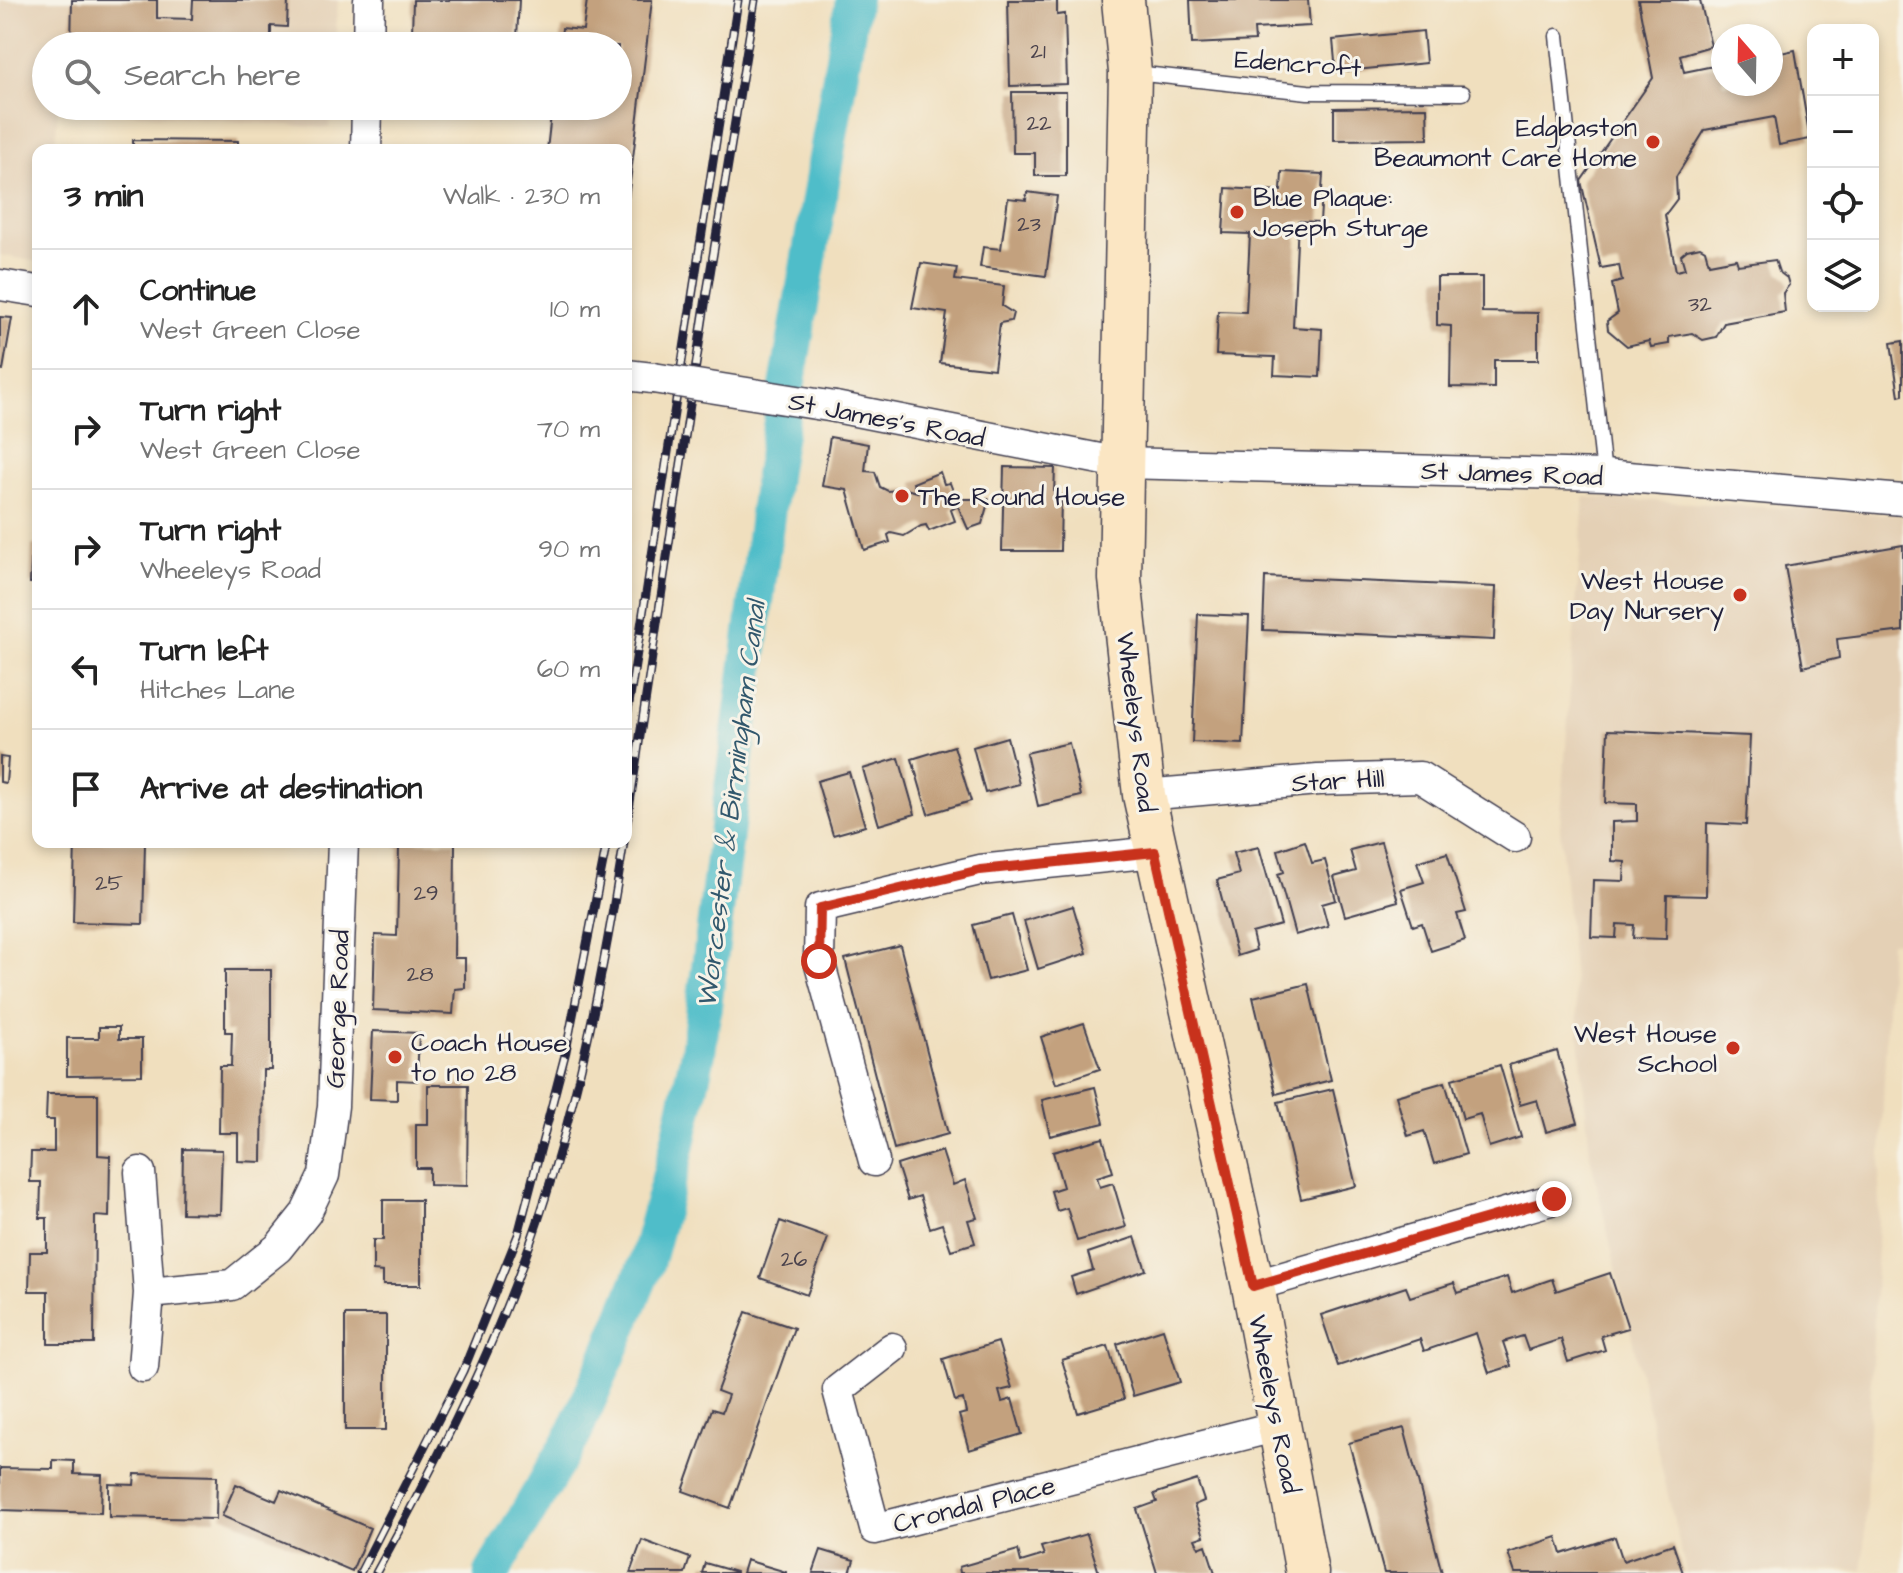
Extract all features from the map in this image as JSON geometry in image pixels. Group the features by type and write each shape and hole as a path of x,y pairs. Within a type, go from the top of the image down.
{"street":[{"path":"368,32 369,0"},
{"name":"Wheeleys Road","path":"1123,0 1130,72 1120,579 1144,795 1253,1286 1307,1573"},
{"path":"366,144 367,120"},
{"path":"0,285 32,290"},
{"name":"St James's Road","path":"639,377 835,407 1120,463"},
{"name":"St James Road","path":"1120,463 1604,475 1903,500"},
{"name":"Star Hill","path":"1144,795 1318,780 1420,777 1515,837"},
{"name":"George Road","path":"149,1293 232,1285 278,1248 306,1213 324,1175 333,1106 343,848"},
{"path":"874,1161 819,961 820,908 980,870 1155,852"},
{"path":"140,1172 149,1293 143,1367"},
{"path":"1253,1286 1554,1199"},
{"name":"Crondal Place","path":"892,1348 838,1390 875,1529 1278,1426"}],"lane":[{"path":"1557,36 1604,475"},
{"name":"Edencroft","path":"1130,72 1308,92 1463,93"}],"shaded area":[{"path":"0,0 338,0 336,32 32,32 32,120 57,120 55,144 32,144 32,261 0,255"},
{"path":"221,120 330,120 329,128"},
{"name":"West House School","path":"1584,497 1903,515 1903,941 1890,942 1863,1570 1686,1573 1590,1155 1560,828"}],"building":[{"path":"72,0 157,0 157,18 192,19 193,0 288,0 287,27 271,26 271,32 71,32"},
{"path":"413,0 519,0 517,32 412,32"},
{"path":"587,0 652,0 632,166 632,144 548,144 550,120 632,120 632,32 562,32 562,28 583,30"},
{"path":"1008,0 1057,0 1057,15 1065,14 1067,84 1010,86"},
{"path":"1190,0 1308,0 1310,26 1254,29 1255,41 1192,44"},
{"name":"Edgbaston Beaumont Care Home","path":"1638,0 1700,0 1711,46 1680,55 1684,72 1711,66 1711,96 1783,96 1783,52 1795,50 1807,121 1807,140 1779,145 1774,117 1705,130 1676,177 1677,199 1665,215 1676,271 1685,269 1681,255 1700,247 1705,250 1709,264 1736,259 1738,265 1775,260 1789,285 1783,293 1785,312 1724,323 1716,337 1703,340 1692,333 1669,337 1669,344 1651,347 1649,341 1627,346 1608,330 1607,321 1618,313 1612,284 1622,281 1619,265 1601,268 1581,181 1653,78"},
{"path":"1423,31 1426,63 1336,72 1333,40"},
{"path":"1012,92 1066,92 1066,176 1035,176 1035,153 1013,153"},
{"path":"1427,107 1428,139 1334,140 1334,108"},
{"path":"133,140 238,141 238,144 133,144"},
{"path":"1282,172 1323,174 1320,222 1298,221 1293,327 1322,329 1320,377 1274,375 1275,357 1216,355 1218,311 1246,312 1250,234 1223,233 1226,188 1281,191"},
{"path":"1027,192 1057,196 1046,276 980,267 983,247 1001,249 1008,198 1026,200"},
{"path":"921,263 957,268 955,280 1004,286 1002,306 1013,313 1011,321 1000,323 994,369 940,363 947,313 912,308"},
{"path":"1437,277 1482,277 1482,312 1538,313 1538,360 1494,360 1494,388 1450,387 1451,326 1437,325"},
{"path":"0,317 12,318 3,370 0,369"},
{"path":"1903,341 1903,395 1899,396 1891,343"},
{"name":"The Round House","path":"830,437 868,444 865,471 875,472 880,487 888,491 906,489 917,492 913,483 940,472 944,484 950,483 956,499 989,499 982,524 968,529 958,506 951,510 955,521 929,531 926,525 921,526 904,536 891,533 888,535 890,542 864,550 847,490 822,486"},
{"path":"1004,467 1055,468 1054,494 1061,495 1060,551 1002,551"},
{"path":"1903,545 1903,631 1837,639 1839,658 1803,667 1785,566"},
{"path":"1265,577 1496,587 1494,640 1263,630"},
{"path":"1198,614 1249,616 1243,744 1192,742"},
{"path":"1608,730 1750,736 1746,825 1707,823 1706,896 1667,895 1666,939 1633,938 1634,925 1617,924 1616,938 1591,937 1593,880 1624,881 1625,862 1612,861 1612,822 1637,821 1637,804 1605,803"},
{"path":"1007,737 1019,784 985,793 973,747"},
{"path":"1069,743 1081,796 1038,806 1026,753"},
{"path":"954,746 971,801 928,814 912,759"},
{"path":"0,757 8,758 6,783 0,782"},
{"path":"899,758 915,814 879,825 863,769"},
{"path":"849,772 865,826 833,835 817,781"},
{"path":"1305,841 1312,863 1325,860 1336,900 1322,904 1328,926 1295,935 1278,874 1284,872 1278,850"},
{"path":"1381,842 1398,901 1345,916 1334,877 1356,871 1350,850"},
{"path":"1259,847 1281,925 1252,933 1256,950 1237,956 1217,880 1239,874 1233,853"},
{"path":"75,848 145,848 143,924 73,922"},
{"path":"399,848 455,848 454,958 465,958 465,988 455,989 453,1014 373,1010 375,935 397,936"},
{"path":"1447,853 1466,912 1457,914 1465,940 1431,951 1422,923 1413,926 1401,889 1424,882 1417,862"},
{"path":"1073,906 1087,953 1038,969 1024,921"},
{"path":"1012,915 1027,970 988,980 973,925"},
{"path":"900,945 948,1134 894,1149 845,959"},
{"path":"225,970 271,970 271,1070 263,1070 262,1162 238,1161 238,1133 219,1133 220,1066 231,1066 232,1032 225,1032"},
{"path":"1308,984 1331,1080 1276,1094 1253,997"},
{"path":"1084,1023 1100,1069 1056,1084 1041,1037"},
{"path":"99,1027 119,1027 119,1039 142,1039 142,1075 67,1076 67,1038 99,1038"},
{"name":"Coach House to no 28","path":"373,1031 419,1033 417,1081 397,1080 397,1100 370,1099"},
{"path":"1557,1051 1578,1123 1546,1132 1537,1100 1520,1105 1509,1065"},
{"path":"1500,1065 1521,1137 1489,1147 1480,1114 1463,1119 1452,1079"},
{"path":"1445,1082 1466,1154 1434,1164 1424,1131 1408,1136 1396,1096"},
{"path":"428,1085 468,1085 467,1186 429,1185 429,1168 416,1168 416,1124 428,1124"},
{"path":"1095,1087 1104,1123 1050,1136 1042,1100"},
{"path":"1333,1089 1356,1186 1301,1199 1278,1102"},
{"path":"47,1094 98,1094 98,1155 110,1156 109,1217 95,1216 94,1344 48,1344 48,1291 29,1291 30,1252 47,1252 47,1218 40,1218 41,1182 30,1182 31,1152 54,1152 54,1120 46,1120"},
{"path":"1103,1138 1113,1172 1097,1177 1100,1187 1113,1183 1126,1227 1077,1241 1067,1208 1057,1211 1051,1191 1063,1187 1053,1152"},
{"path":"183,1149 222,1150 220,1214 182,1213"},
{"path":"942,1151 953,1185 965,1180 977,1218 968,1220 975,1243 951,1250 942,1224 930,1228 920,1196 908,1200 897,1165"},
{"path":"383,1200 421,1200 421,1285 383,1285 383,1272 373,1271 373,1240 383,1240"},
{"path":"780,1221 828,1238 807,1295 760,1278"},
{"path":"1135,1237 1146,1270 1076,1294 1071,1277 1093,1270 1088,1253"},
{"path":"1610,1273 1628,1328 1601,1336 1605,1350 1568,1362 1561,1339 1528,1350 1523,1336 1503,1342 1511,1366 1489,1373 1476,1333 1424,1351 1420,1339 1338,1366 1321,1315 1406,1287 1410,1297 1454,1283 1458,1293 1507,1277 1512,1293 1552,1279 1556,1291"},
{"path":"746,1312 794,1328 730,1508 683,1491 712,1409 722,1412 728,1395 717,1391"},
{"path":"345,1315 386,1315 386,1430 345,1430"},
{"path":"1163,1329 1180,1382 1133,1396 1117,1344"},
{"path":"998,1342 1012,1388 999,1391 1002,1402 1012,1399 1022,1434 969,1450 959,1415 966,1413 963,1399 955,1401 943,1359"},
{"path":"1108,1346 1124,1399 1078,1413 1062,1360"},
{"path":"1404,1428 1442,1573 1384,1573 1349,1443"},
{"path":"53,1460 74,1461 74,1474 102,1475 101,1513 0,1510 0,1468 53,1469"},
{"path":"135,1474 217,1476 216,1519 109,1517 109,1484 134,1485"},
{"path":"1197,1480 1204,1501 1194,1505 1204,1536 1195,1539 1199,1548 1206,1545 1215,1573 1157,1573 1137,1509 1157,1502 1154,1494"},
{"path":"236,1484 276,1501 281,1490 370,1528 352,1571 222,1516"},
{"path":"1087,1534 1099,1573 960,1573 959,1567 1018,1550 1021,1562 1044,1555 1041,1547"},
{"path":"1557,1537 1562,1554 1615,1537 1623,1561 1673,1544 1683,1573 1515,1573 1508,1553"},
{"path":"642,1540 690,1558 685,1573 630,1573"},
{"path":"821,1550 854,1560 850,1573 813,1573"},
{"path":"746,1560 786,1572 786,1573 742,1573"},
{"path":"705,1563 736,1572 736,1573 702,1573"}],"waterway":[{"name":"Worcester & Birmingham Canal","path":"492,1573 572,1438 609,1354 646,1264 676,1152 698,1053 773,469 853,0"}],"railway":[{"path":"632,684 738,0"},
{"path":"632,789 706,298 755,0"},
{"path":"360,1573 463,1371 518,1235 566,1051 606,848"},
{"path":"376,1573 460,1412 530,1244 561,1145 586,1045 623,848"}],"place":[{"name":"Edgbaston Beaumont Care Home","path":"1653,142"},
{"name":"Blue Plaque: Joseph Sturge","path":"1237,212"},
{"name":"The Round House","path":"902,496"},
{"name":"West House Day Nursery","path":"1740,595"},
{"name":"West House School","path":"1733,1048"},
{"name":"Coach House to no 28","path":"395,1057"}],"route":[{"path":"819,961 820,908 980,870 1155,852 1253,1286 1554,1199"}]}
